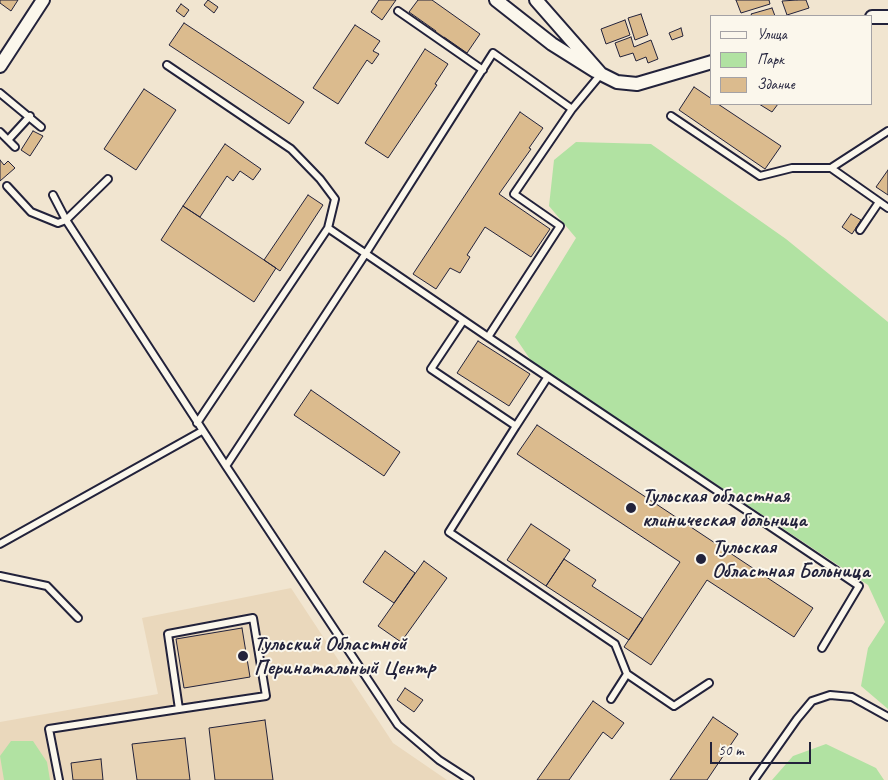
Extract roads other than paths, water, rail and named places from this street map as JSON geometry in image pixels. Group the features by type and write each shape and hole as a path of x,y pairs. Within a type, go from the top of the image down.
{"street":[{"path":"0,66 43,0"},
{"path":"496,0 578,62 617,82 637,84 710,63"},
{"path":"536,0 601,74"},
{"path":"873,17 888,17"}],"lane":[{"path":"398,11 483,70"},
{"path":"226,466 366,253 493,53 572,109"},
{"path":"168,65 291,150 320,178 335,199 328,228 197,422"},
{"path":"488,337 560,226 514,194 572,109 601,74"},
{"path":"0,93 41,127"},
{"path":"8,140 30,116"},
{"path":"671,116 760,176 792,168 831,168 888,131"},
{"path":"0,132 15,147"},
{"path":"831,168 888,208"},
{"path":"7,186 31,212 58,223 66,220 108,179"},
{"path":"53,195 66,220 202,430 398,725 439,760 470,780"},
{"path":"860,230 879,202"},
{"path":"328,228 463,321 859,586 822,648"},
{"path":"463,321 431,369 516,426"},
{"path":"548,378 449,532 615,644 627,674 674,706 709,683"},
{"path":"0,544 202,430"},
{"path":"0,576 47,586 78,618"},
{"path":"59,780 49,729 266,696 252,618 168,634 179,709"},
{"path":"611,699 627,674"},
{"path":"754,780 812,701 830,696 852,696 888,717"}],"place":[{"name":"Тульская областная клиническая больница","path":"631,508"},
{"name":"Тульская Областная Больница","path":"701,559"},
{"name":"Тульский Областной Перинатальный Центр","path":"243,656"}]}
